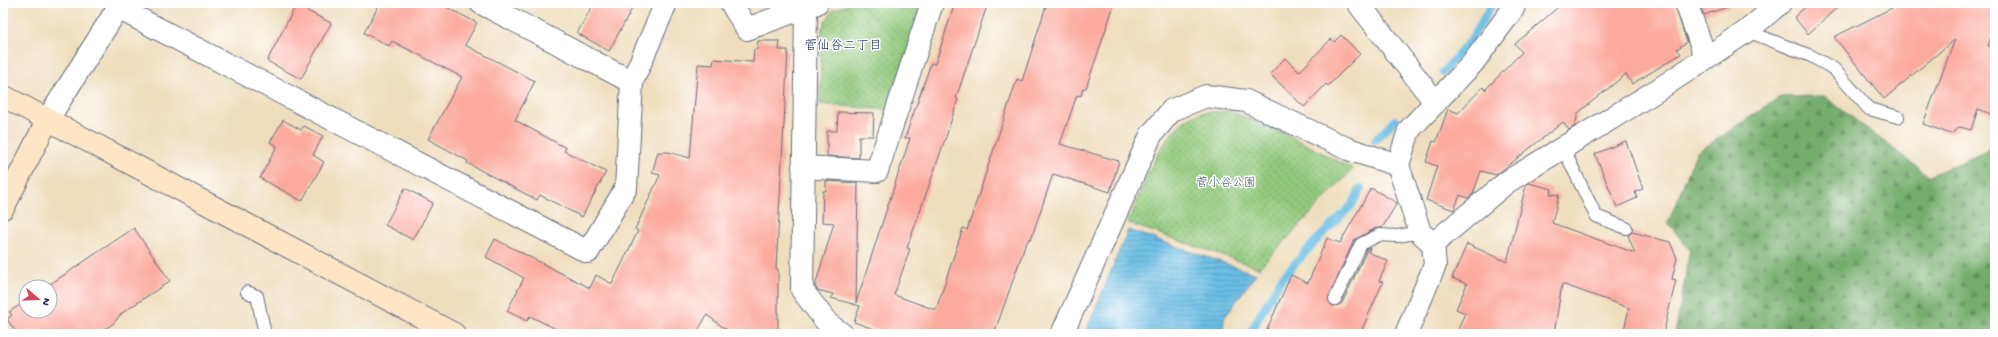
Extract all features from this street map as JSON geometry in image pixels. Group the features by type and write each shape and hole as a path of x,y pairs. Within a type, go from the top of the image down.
{"street":[{"path":"481,3 632,82"},
{"path":"3,208 48,120 119,5 588,252 626,188 632,82 666,3"},
{"path":"731,3 747,29 812,6 803,167 802,290 830,330"},
{"path":"803,167 877,171 932,3"},
{"path":"1358,3 1435,102"},
{"path":"1406,334 1435,265 1398,165 1410,130 1472,64 1513,9 1515,3"},
{"path":"1686,3 1706,58"},
{"path":"1426,238 1507,182 1656,91 1747,31 1780,3"},
{"path":"3,96 454,334"},
{"path":"1062,334 1151,135 1172,110 1206,96 1246,101 1348,149 1398,165"}],"lane":[{"path":"1747,31 1811,56 1834,69 1870,109 1898,117"},
{"path":"1563,148 1596,216 1626,228"},
{"path":"1335,299 1361,244 1379,235 1426,238"},
{"path":"247,292 257,296 264,334"}],"green space":[{"path":"853,3 925,3 888,110 820,104 822,28 833,10"},
{"path":"1824,96 1929,176 1987,151 1995,142 1995,334 1675,334 1690,250 1668,223 1696,153 1780,97"},
{"name":"菅小谷公園","path":"1230,111 1286,134 1353,169 1259,268 1128,223 1155,160 1164,144 1175,130 1187,120 1200,113"}],"water":[{"path":"1128,230 1256,274 1224,318 1223,334 1085,334"}],"building":[{"path":"380,3 439,3 477,23 465,45 535,81 515,120 566,148 564,151 606,172 582,217 540,195 537,200 467,163 468,161 428,139 462,77 392,41 389,46 364,33"},
{"path":"594,3 635,3 609,51 577,33"},
{"path":"955,3 988,3 956,98 958,99 946,137 907,248 910,249 894,295 936,310 963,228 967,230 1017,79 1022,81 1047,3 1101,3 1114,5 1086,88 1083,88 1081,96 1077,95 1060,144 1119,161 1110,192 1053,174 1031,239 1029,239 1025,246 994,334 888,334 854,322 860,306 831,298 833,294 817,290 815,286 834,223 822,222 823,191 826,191 826,181 858,183 856,303 910,138 905,138 931,63 935,64"},
{"path":"1563,3 1674,3 1687,42 1677,49 1681,54 1632,84 1626,74 1578,113 1575,126 1569,130 1563,122 1496,175 1481,171 1473,194 1468,198 1460,195 1454,210 1426,200 1437,166 1426,162 1433,141 1436,142 1448,109 1458,113 1483,87 1485,90 1522,52 1515,44"},
{"path":"1699,3 1729,3 1730,6 1704,15"},
{"path":"1810,3 1842,3 1808,34 1794,17"},
{"path":"1902,3 1995,3 1995,25 1988,46 1995,47 1995,115 1978,109 1971,130 1960,127 1951,134 1923,124 1955,39 1884,99 1834,37"},
{"path":"296,5 331,23 301,79 267,61"},
{"path":"1341,35 1360,54 1328,86 1326,84 1304,107 1270,74 1285,58 1299,72 1331,39 1334,42"},
{"path":"758,41 780,41 779,50 788,50 776,269 778,269 778,334 732,334 707,315 696,334 566,334 530,316 527,321 507,311 524,278 486,257 495,239 590,288 596,275 612,284 638,231 635,229 660,175 652,173 658,152 668,152 690,158 698,64 713,65 714,59 753,62 754,49 757,50"},
{"path":"838,112 874,113 873,136 859,136 859,158 827,156 827,131 837,131"},
{"path":"283,120 301,130 304,126 323,136 313,155 324,162 302,201 260,178 277,146 270,142"},
{"path":"1626,141 1643,189 1635,192 1637,198 1617,207 1595,154"},
{"path":"1529,183 1552,189 1550,194 1559,195 1552,223 1635,253 1628,235 1632,232 1670,242 1677,258 1672,279 1676,280 1663,334 1623,334 1629,308 1562,284 1554,334 1456,334 1465,313 1456,309 1467,284 1452,278 1467,244 1507,262 1526,185"},
{"path":"405,188 433,203 413,240 385,225"},
{"path":"1371,188 1397,203 1382,228 1376,228 1354,240 1328,299 1332,306 1342,303 1367,250 1370,248 1368,252 1388,261 1379,281 1383,282 1360,334 1265,334 1291,275 1308,283 1327,238 1340,243"},
{"path":"134,228 170,281 122,313 113,324 98,333 17,334 7,319 12,315 9,312 18,306 18,319 58,319 58,279"}],"waterway":[{"path":"1443,72 1469,42 1493,3"},
{"path":"1375,140 1395,120"},
{"path":"1249,334 1281,279 1352,205 1361,188"}],"district":[{"name":"菅仙谷二丁目","path":"843,46"}]}
